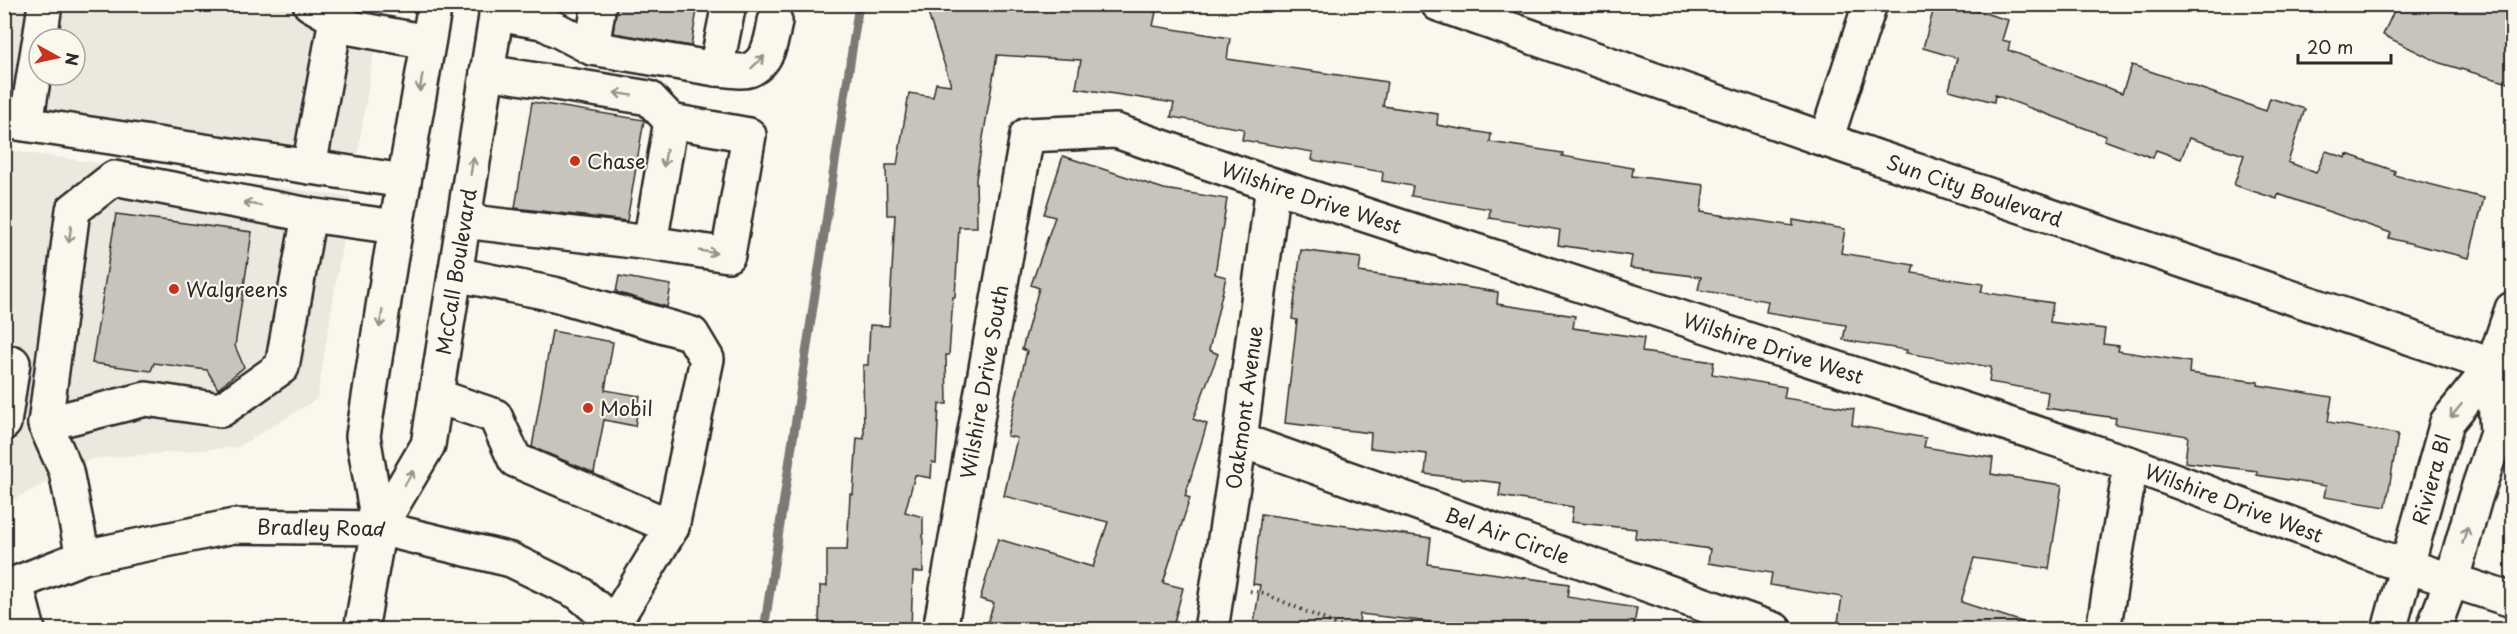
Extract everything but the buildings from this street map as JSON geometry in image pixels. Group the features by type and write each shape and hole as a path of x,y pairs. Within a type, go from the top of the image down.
{"street":[{"path":"41,27 45,4"},
{"name":"McCall Boulevard","path":"361,630 379,528 363,436 396,227 435,4"},
{"path":"592,48 599,4"},
{"path":"716,69 729,4"},
{"name":"Sun City Boulevard","path":"1438,4 1826,140 2503,369"},
{"path":"1826,140 1870,4"},
{"path":"497,9 542,22 592,48 716,69 748,70 764,59 775,21"},
{"name":"McCall Boulevard","path":"379,528 428,445 497,9"},
{"path":"309,167 323,12 352,28 428,42"},
{"path":"463,221 650,243 728,255 749,135 671,121 649,98 487,72"},
{"path":"27,82 15,122 404,181"},
{"path":"650,243 671,121"},
{"name":"Wilshire Drive West","path":"1027,135 1116,131 1273,185 2131,464 2407,566 2512,600"},
{"name":"Wilshire Drive South","path":"940,630 1027,135"},
{"path":"83,557 66,471 45,424 73,210 114,178 309,215 396,227"},
{"name":"Oakmont Avenue","path":"1211,630 1240,440 1273,185"},
{"path":"45,424 146,399 221,410 282,368 309,215"},
{"path":"455,274 554,294 692,334 707,360 672,527 618,626"},
{"path":"2433,630 2452,579 2475,498 2497,433 2512,309"},
{"path":"4,362 13,363 4,423"},
{"name":"Riviera Bl","path":"2389,630 2447,422 2503,369"},
{"path":"436,396 495,416 515,460 672,527"},
{"name":"Bel Air Circle","path":"1240,440 1775,630"},
{"path":"2103,630 2131,464"},
{"name":"Bradley Road","path":"10,586 83,557 234,526 379,528 511,560 579,593 618,626"},
{"path":"10,586 28,630"}],"path":[{"path":"1217,585 1263,593 1349,630"}],"shaded area":[{"path":"5,5 381,5 357,159 5,111"},
{"path":"5,150 350,197 317,399 238,447 91,459 5,504"}],"waterway":[{"path":"764,630 859,4"}],"place":[{"name":"Chase","path":"575,161"},
{"name":"Walgreens","path":"174,289"},
{"name":"Mobil","path":"588,408"}]}
